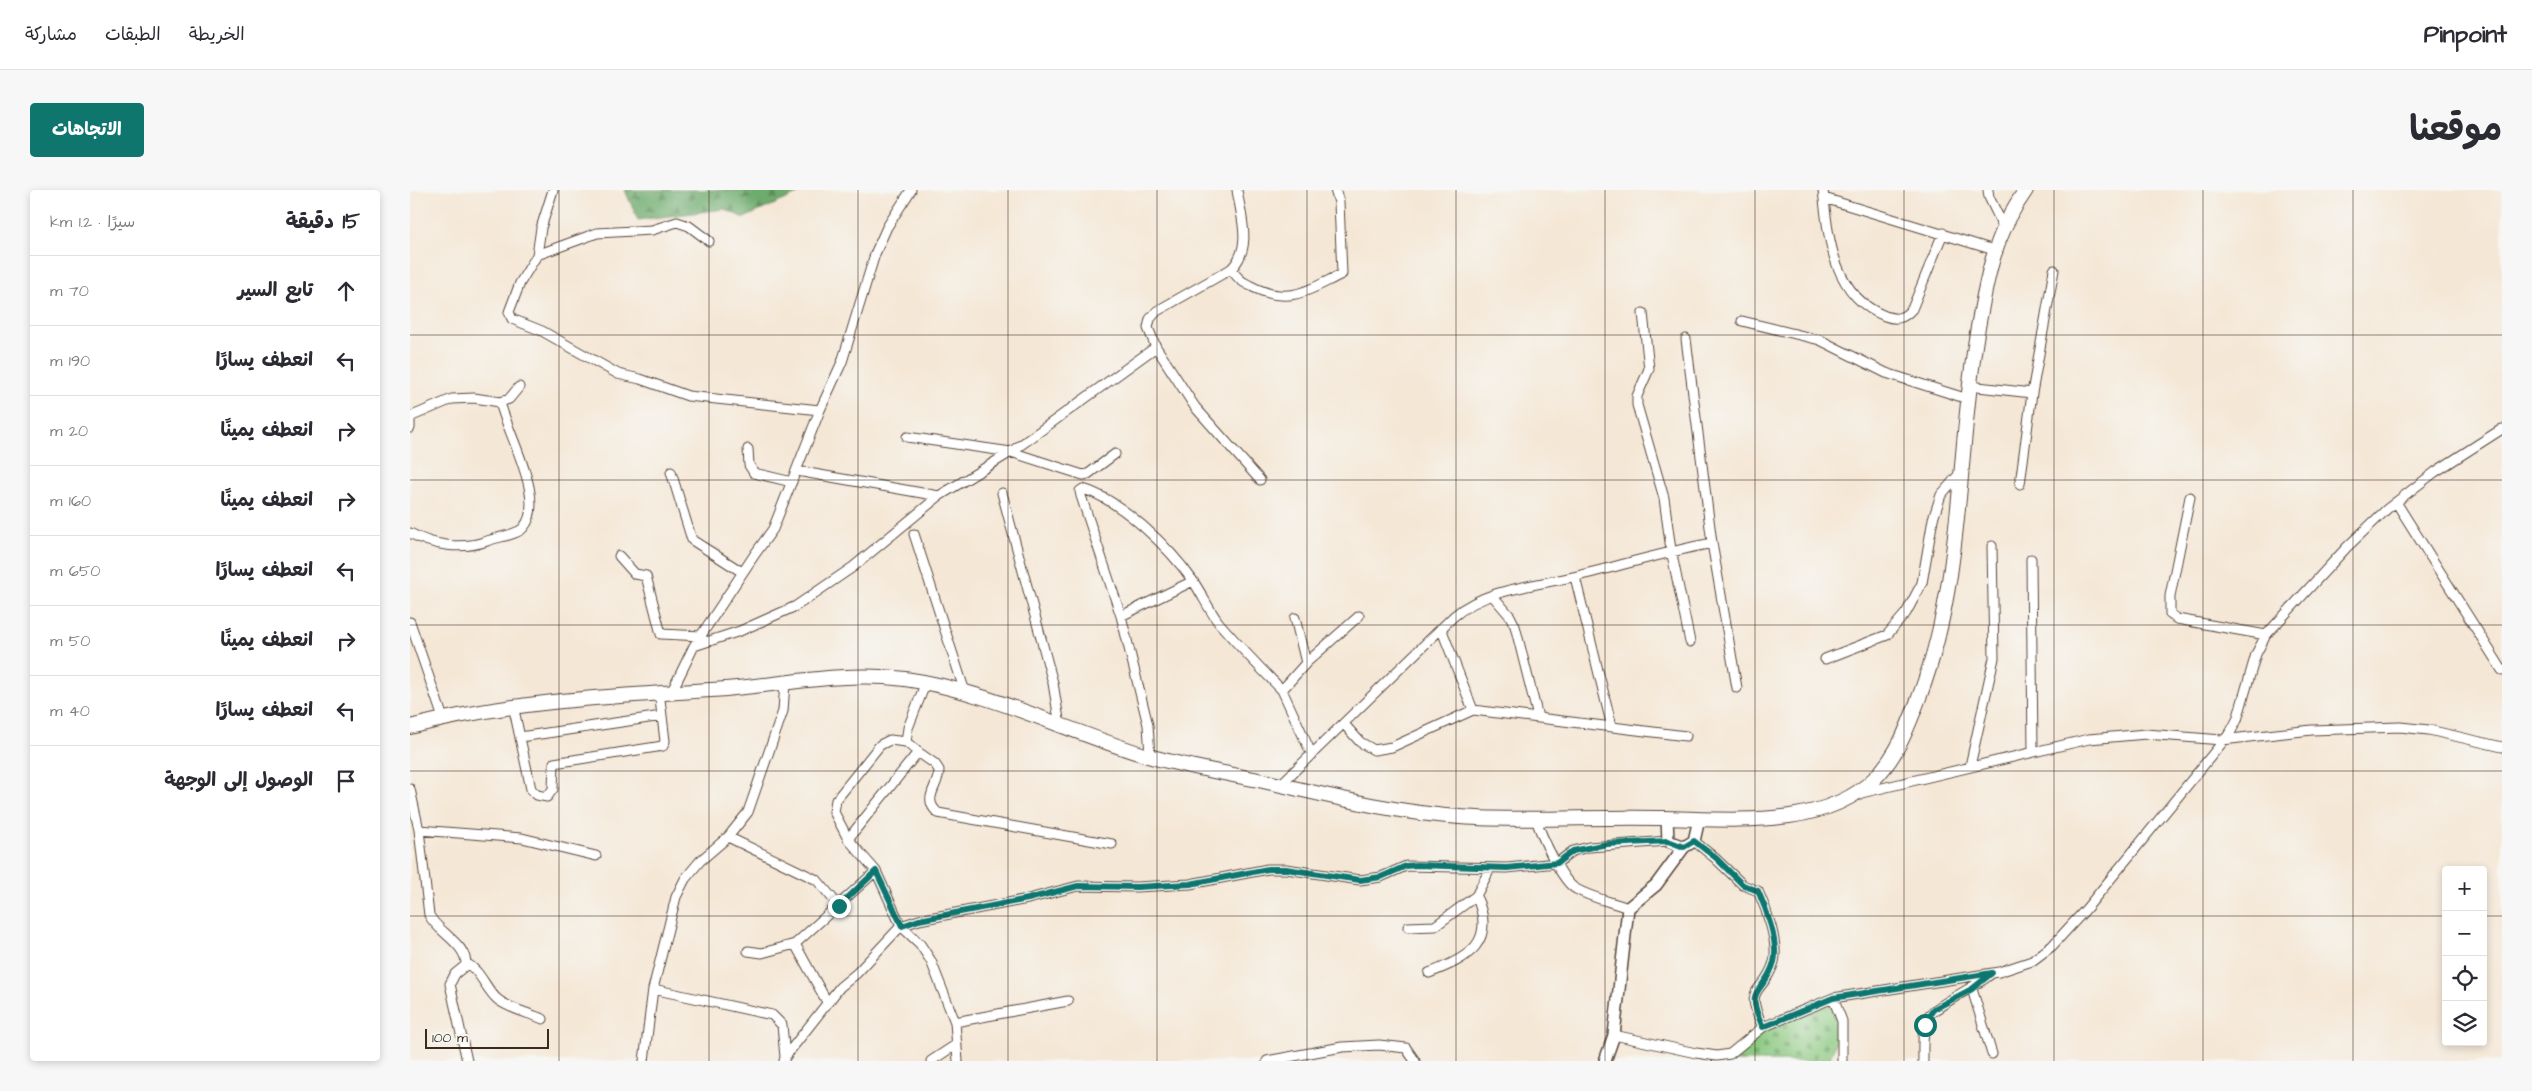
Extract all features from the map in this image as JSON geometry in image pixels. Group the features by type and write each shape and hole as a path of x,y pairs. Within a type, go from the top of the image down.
{"main road":[{"path":"410,727 443,718 513,705 666,691 724,689 832,677 864,676 926,682 965,692 1150,756 1374,805 1427,814 1461,817 1757,819 1819,810 1854,795 1875,779 1892,756 1904,735 1929,671 1948,585 1969,392 1983,298 1994,250 2003,226 2026,190"}],"street":[{"path":"553,190 541,228 537,254 518,289 509,312 512,319 542,331 618,374 640,379 688,396 820,410"},
{"path":"513,705 531,789 542,798 547,797 553,789 554,763 663,746 665,742 662,716 666,691 742,572 774,530 820,410 842,362 875,254 887,227 911,190"},
{"path":"1237,190 1244,249 1241,260 1231,269 1157,311 1150,319 1148,328 1156,347 1195,407 1260,480"},
{"path":"1231,269 1241,282 1276,296 1295,294 1322,285 1342,274 1339,202 1335,190"},
{"path":"1988,190 1989,197 2003,226"},
{"path":"1944,233 1912,309 1902,317 1892,318 1876,313 1862,302 1841,276 1830,238 1823,194 1944,233 1994,250"},
{"path":"537,254 597,234 652,230 677,222 689,226 709,241"},
{"path":"2020,484 2032,393 2054,270"},
{"path":"1643,313 1649,369 1637,396 1637,405 1659,475 1671,550 1690,642"},
{"path":"1742,321 1820,340 1886,373 1969,392 2032,393"},
{"path":"1686,339 1712,544 1737,688"},
{"path":"694,646 740,631 796,606 853,567 939,496 1011,452 1156,347"},
{"path":"410,428 410,417 452,399 474,398 500,402 509,399 519,387"},
{"path":"410,533 433,543 464,545 483,542 522,530 525,526 530,510 529,480 503,417 500,402"},
{"path":"1614,1035 1696,1057 1730,1054 1763,1027 1833,998 1992,973 2032,961 2052,946 2110,880 2234,726 2256,654 2266,636 2347,547 2396,502 2435,472 2502,429"},
{"path":"907,437 1011,452 1083,475 1088,474 1115,454"},
{"path":"748,449 749,465 754,473 792,482"},
{"path":"797,470 939,496"},
{"path":"671,472 692,540 742,572"},
{"path":"1825,659 1887,635 1906,613 1922,583 1938,500 1948,483 1961,472"},
{"path":"1150,756 1148,725 1121,616 1081,496 1080,491 1083,489 1104,499 1134,519 1168,549 1194,581 1218,621 1282,690 1312,755"},
{"path":"1002,493 1054,682 1060,726"},
{"path":"2190,497 2170,596 2170,614 2177,619 2266,636"},
{"path":"2396,502 2502,670"},
{"path":"914,534 965,692"},
{"path":"1280,785 1463,608 1492,595 1575,576 1671,550 1712,544"},
{"path":"1970,766 1994,658 1992,546"},
{"path":"619,556 635,574 646,576 661,634 702,636"},
{"path":"2030,559 2033,752"},
{"path":"1575,576 1612,727"},
{"path":"1121,616 1194,581"},
{"path":"1492,595 1510,616 1515,626 1538,717"},
{"path":"1282,690 1306,663 1359,616"},
{"path":"1295,618 1306,663"},
{"path":"410,622 443,718"},
{"path":"1442,628 1473,710"},
{"path":"644,1061 653,989 670,918 685,879 700,861 741,823 752,802 783,711 785,682"},
{"path":"906,742 908,728 926,682"},
{"path":"1344,724 1360,742 1374,750 1392,747 1473,710 1686,736"},
{"path":"520,737 662,716"},
{"path":"1854,795 2089,739 2128,734 2222,740 2312,730 2400,727 2429,730 2502,747"},
{"path":"958,1061 955,1022 931,961 920,944 902,926 876,871 848,839 834,812 836,800 880,745 890,740 906,742 935,764 939,770 930,796 933,809 938,814 1112,844"},
{"path":"848,839 918,752"},
{"path":"410,789 419,830 429,915 435,925 462,951 466,963 476,970 492,994 502,1003 544,1020"},
{"path":"1536,818 1544,842 1569,884 1577,890 1628,908"},
{"path":"1667,818 1668,841"},
{"path":"1605,1061 1614,1035 1628,908 1656,885 1689,844 1699,819"},
{"path":"419,830 522,838 596,856"},
{"path":"728,837 817,880 839,906"},
{"path":"784,1059 827,1002 902,926 919,920 1028,899 1078,886 1137,887 1190,884 1268,869 1286,869 1360,880 1381,877 1406,866 1490,869 1557,863 1573,851 1589,847 1668,841 1689,844 1716,858 1743,885 1758,891 1765,906 1774,947 1774,960 1768,975 1754,994 1753,1001 1763,1027"},
{"path":"1408,927 1435,926 1476,896 1490,869"},
{"path":"748,951 762,953 795,944 876,871"},
{"path":"1429,973 1464,958 1478,943 1484,928 1484,918 1476,896"},
{"path":"795,944 827,1002"},
{"path":"466,963 450,984 467,1061"},
{"path":"1922,1061 1925,1025 1929,1014 1972,989 1992,973"},
{"path":"653,989 772,1015 782,1025 784,1059"},
{"path":"1972,989 1992,1054"},
{"path":"1833,998 1842,1021 1842,1061"},
{"path":"955,1022 1068,1001"},
{"path":"931,1061 957,1044"},
{"path":"1267,1061 1318,1050 1379,1045 1406,1048 1415,1061"}],"green space":[{"path":"625,190 806,190 744,218 724,209 638,220"},
{"path":"1831,1003 1840,1030 1829,1061 1732,1061 1764,1031"}],"route":[{"path":"839,906 876,871 902,926 919,920 1028,899 1046,893 1085,885 1137,887 1190,884 1268,869 1286,869 1360,880 1381,877 1406,866 1507,868 1557,863 1573,851 1607,844 1668,841 1688,847 1694,841 1716,858 1743,885 1758,891 1765,906 1774,947 1774,960 1768,975 1754,994 1753,1001 1763,1027 1833,998 1992,973 1972,989 1934,1009 1929,1014 1925,1025"}]}
